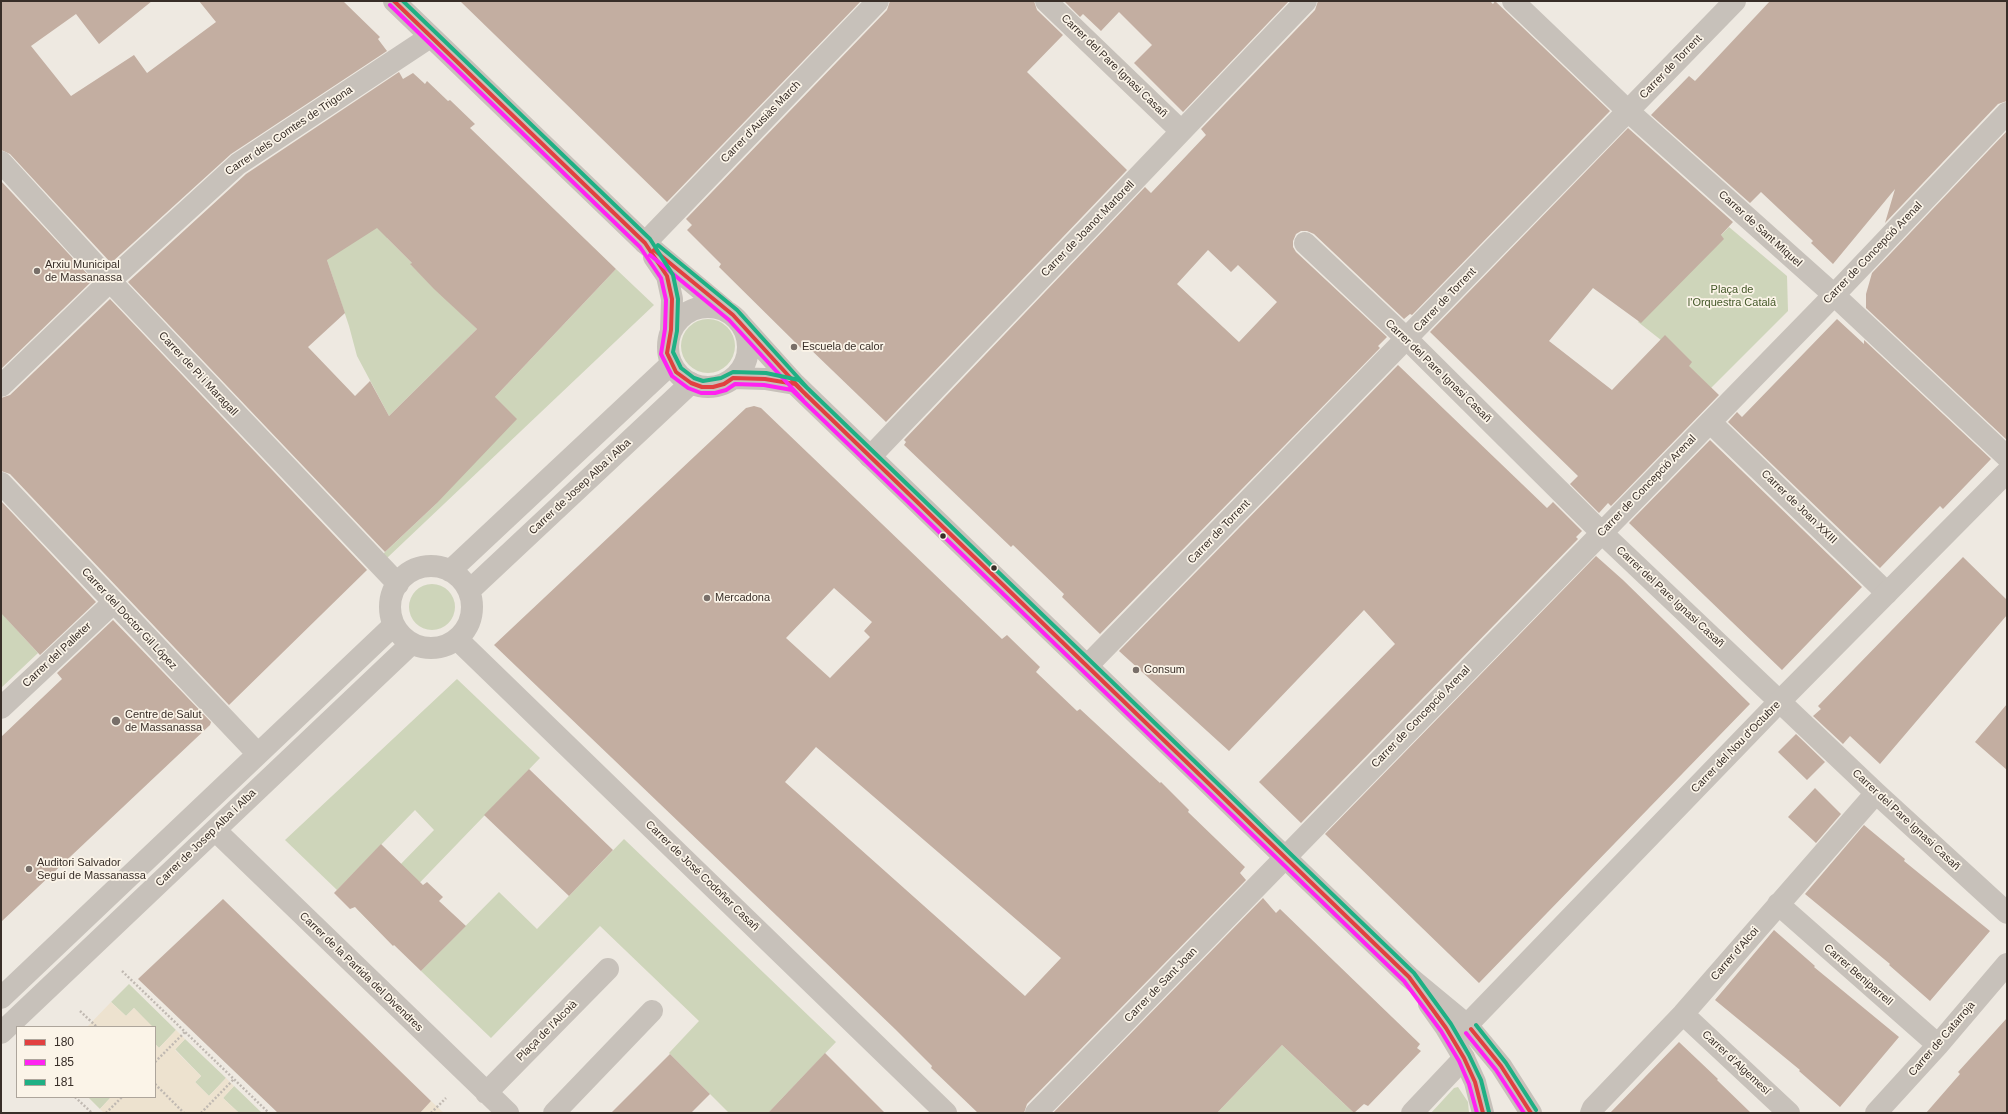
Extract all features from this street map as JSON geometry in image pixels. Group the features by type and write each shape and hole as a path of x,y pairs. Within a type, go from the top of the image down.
{"street":[{"path":"394,1 645,243 733,315 795,384 870,457 1409,977 1467,1025 1501,1066 1531,1113"},
{"name":"Carrer d'Ausiàs March","path":"645,243 878,1"},
{"name":"Carrer del Pare Ignasi Casañ","path":"1046,1 1181,131"},
{"name":"Carrer de Joanot Martorell","path":"870,457 1306,1"},
{"name":"Carrer de Sant Miquel","path":"1513,1 1628,111 1834,295 2007,457"},
{"name":"Carrer de Torrent","path":"1087,666 1407,340 1735,1"},
{"name":"Carrer dels Comtes de Trigona","path":"1,386 110,281 238,164 430,37"},
{"name":"Carrer de Concepció Arenal","path":"1285,856 1834,295 2007,113"},
{"name":"Carrer de Pi i Maragall","path":"1,162 110,281 398,584"},
{"path":"645,243 667,276 672,299 671,330 667,352 671,364 676,372 691,384 702,387 713,387 733,378 741,369 746,358 748,346 746,334 740,323"},
{"name":"Carrer del Pare Ignasi Casañ","path":"1305,243 1407,340 1602,533 1876,793 2007,913"},
{"path":"671,330 678,319 687,311 699,307 712,306 724,309"},
{"path":"450,570 671,364"},
{"path":"733,378 765,379 795,384"},
{"name":"Carrer de Josep Alba i Alba","path":"469,591 691,384"},
{"name":"Carrer de Joan XXIII","path":"1710,422 1887,593"},
{"name":"Carrer del Nou d'Octubre","path":"1467,1025 1780,701 2007,472"},
{"name":"Carrer del Doctor Gil López","path":"1,483 113,603 258,754"},
{"path":"440,566 450,570 462,579 469,591 473,604 471,617 466,630 457,640 446,646 423,648 412,644 404,639 394,625 390,614 390,603 393,592 407,574 417,568 440,566"},
{"name":"Carrer del Palleter","path":"1,708 113,603"},
{"path":"2,995 394,625"},
{"name":"Carrer de José Codoñer Casañ","path":"457,640 946,1113"},
{"name":"Carrer de Josep Alba i Alba","path":"1,1033 412,644"},
{"name":"Carrer d'Alcoi","path":"1591,1113 1593,1108 1683,1014 1876,793"},
{"name":"Carrer de la Partida del Divendres","path":"215,830 508,1113"},
{"name":"Carrer de Sant Joan","path":"1036,1113 1285,856"},
{"name":"Carrer Beniparrell","path":"1778,904 1938,1045"},
{"name":"Carrer de Catarroja","path":"1876,1113 1938,1045 2007,964"},
{"name":"Plaça de l'Alcoià","path":"486,1093 608,969"},
{"path":"1409,977 1446,1028 1464,1058 1476,1082 1483,1113"},
{"path":"554,1113 652,1011"},
{"name":"Carrer d’Algemesí","path":"1683,1014 1789,1113"},
{"path":"1412,1113 1464,1058"}],"path":[{"path":"122,971 269,1113"},
{"path":"80,1011 96,1026"},
{"path":"156,1061 185,1032"},
{"path":"201,1113 234,1079"},
{"path":"156,1085 184,1113"},
{"path":"76,1098 92,1113"},
{"path":"106,1113 121,1098"},
{"path":"431,1113 446,1098"}],"green space":[{"path":"377,219 389,237 387,238 412,263 411,265 477,329 389,416 357,356 349,326 325,254"},
{"name":"Plaça de l'Orquestra Catalá","path":"1729,227 1787,276 1788,311 1711,388 1661,340 1638,322"},
{"path":"616,269 654,305 387,558 383,554 436,504 495,397"},
{"path":"708,319 718,321 727,327 733,336 735,346 733,356 727,365 718,371 708,373 698,371 689,365 683,356 681,346 683,336 689,327 698,321"},
{"path":"427,584 437,584 449,590 454,598 454,616 449,624 441,629 427,630 419,627 412,620 409,612 409,602 412,594 419,587"},
{"path":"32,593 5,617 38,653 1,688 1,612"},
{"path":"457,679 540,758 376,928 357,909 434,830 415,810 337,890 285,840"},
{"path":"624,839 836,1042 768,1113 729,1113 669,1053 699,1021 600,926 491,1038 421,971 499,892 537,929"},
{"path":"129,984 176,1030 159,1048 156,1045 156,1026 151,1026 134,1008 126,1016 111,1002"},
{"path":"185,1039 226,1078 209,1096 195,1082 201,1076 175,1049"},
{"path":"1282,1045 1337,1097 1354,1113 1217,1113"},
{"path":"234,1086 262,1113 239,1113 223,1098"},
{"path":"1458,1087 1468,1102 1469,1113 1431,1113 1454,1088"},
{"path":"89,1098 110,1098 100,1109"}],"shaded area":[{"path":"111,1002 126,1016 134,1008 152,1026 88,1026"},
{"path":"176,1030 185,1039 175,1050 201,1076 195,1082 209,1096 226,1078 234,1086 223,1098 239,1113 104,1113 100,1109 110,1098 156,1098 156,1045 159,1048"},
{"path":"431,1101 444,1113 420,1113"}],"building":[{"path":"1,1 152,1 99,44 76,14 31,46 71,96 134,55 147,73 216,22 199,1 343,1 380,37 378,39 387,51 231,154 111,263 10,154 1,150"},
{"path":"460,1 861,1 667,202"},
{"path":"890,1 1034,1 1037,10 1063,35 1027,72 1127,170 886,422 806,345 802,349 719,267 721,264 687,230 692,225 686,219 887,10"},
{"path":"1064,1 1289,1 1183,112 1134,63 1152,45 1119,12 1101,31 1083,14 1080,17"},
{"path":"1318,1 1490,1 1493,4 1495,1 1610,111 1412,315 1410,314 1404,319 1314,234 1307,231 1301,231 1296,234 1293,241 1293,247 1296,252 1387,337 1378,346 1380,348 1100,634 1062,597 1064,594 1013,545 1011,547 904,445 906,442 904,440 1145,187 1151,193 1206,135 1201,129 1315,10","holes":["1208,250 1231,272 1238,265 1277,302 1239,342 1177,284"]},
{"path":"1770,1 2007,1 2007,101 1998,104 1885,223 1895,189 1833,264 1811,243 1813,241 1761,192 1750,203 1651,115 1689,76 1695,81"},
{"path":"399,72 403,79 413,73 425,84 427,81 475,124 470,128 616,269 495,397 517,419 436,504 385,552 128,282 246,174","holes":["377,228 412,263 410,264 434,289 477,329 389,416 370,381 355,396 308,347 345,313 327,260"]},
{"path":"1628,128 1733,222 1721,235 1724,239 1641,323 1593,288 1549,341 1612,390 1665,335 1692,362 1689,366 1719,395 1611,506 1608,503 1599,513 1570,484 1578,476 1430,332"},
{"path":"2007,131 2007,440 1866,308 1866,294 1872,273"},
{"path":"1,181 93,280 1,369"},
{"path":"110,299 367,570 229,705 10,474 1,471 1,398 10,395"},
{"path":"1837,319 1864,344 1864,340 1991,459 1943,509 1940,506 1880,568 1728,422 1737,412 1742,417"},
{"path":"1398,365 1547,508 1553,502 1582,531 1576,537 1578,539 1301,823 1259,782 1395,644 1364,610 1229,751 1119,651"},
{"path":"754,406 761,408 1002,639 1007,635 1040,667 1036,672 1077,711 1080,709 1160,783 1161,782 1189,810 1188,812 1245,867 1240,873 1246,880 1027,1104 1024,1113 978,1113 931,1068 932,1066 895,1029 494,645 746,408","holes":["834,588 872,622 864,631 870,637 830,678 786,638","816,747 1061,958 1025,996 785,782"]},
{"path":"1710,440 1862,587 1782,670 1629,523"},
{"path":"1,501 96,602 40,655 1,613"},
{"path":"1596,556 1623,580 1750,704 1479,983 1325,834"},
{"path":"1963,557 2007,600 2007,615 1880,764 1850,736 1843,744 1813,716 1821,709 1818,706"},
{"path":"113,620 211,722 210,725 1,922 1,737 62,679 57,673"},
{"path":"2007,704 2007,770 1975,742"},
{"path":"1796,734 1825,762 1807,780 1778,752"},
{"path":"529,769 613,850 569,896 484,815"},
{"path":"1815,788 1841,814 1816,843 1788,817"},
{"path":"1864,825 1905,859 1904,861 1990,931 1930,1001 1889,965 1890,964 1805,894"},
{"path":"381,844 423,885 427,882 443,897 439,901 466,926 421,971 394,945 393,946 355,907 350,909 334,893"},
{"path":"1263,898 1276,913 1280,909 1420,1044 1417,1048 1421,1051 1368,1106 1364,1104 1354,1113 1282,1045 1217,1113 1053,1113"},
{"path":"223,899 431,1101 420,1113 278,1113 138,979"},
{"path":"1774,930 1815,966 1814,967 1899,1037 1840,1107 1799,1071 1800,1070 1715,1000"},
{"path":"2007,1018 2007,1113 1926,1113 1960,1074 1958,1072"},
{"path":"1679,1042 1718,1079 1717,1080 1751,1113 1610,1113"},
{"path":"825,1053 885,1113 768,1113"},
{"path":"670,1054 710,1094 691,1113 611,1113"}],"transit line":[{"name":"180","path":"394,1 645,243 667,276 672,299 671,330 667,353 676,372 691,383 702,387 713,387 724,384 733,378 765,379 795,384 1409,977 1446,1028 1464,1058 1475,1082 1483,1113"},
{"name":"181","path":"403,1 650,239 673,275 678,299 677,331 673,352 681,368 694,378 703,381 721,378 733,372 766,373 799,380 1414,973 1451,1024 1469,1055 1481,1080 1489,1112"},
{"name":"185","path":"390,5 640,247 661,278 666,300 665,329 661,354 672,376 688,388 701,393 715,393 726,390 735,384 764,385 792,390 1404,981 1441,1031 1459,1061 1469,1084 1477,1113"},
{"name":"181","path":"658,245 737,310 811,392"},
{"name":"180","path":"654,250 733,315 807,396"},
{"name":"185","path":"650,255 729,320 803,400"},
{"name":"181","path":"1476,1025 1506,1063 1536,1110"},
{"name":"180","path":"1471,1029 1501,1066 1531,1113"},
{"name":"185","path":"1466,1033 1496,1070 1524,1113"}],"place":[{"name":"Arxiu Municipal de Massanassa","path":"37,271"},
{"name":"Escuela de calor","path":"794,347"},
{"name":"Mercadona","path":"707,598"},
{"name":"Consum","path":"1136,670"},
{"name":"Centre de Salut de Massanassa","path":"116,721"},
{"name":"Auditori Salvador Seguí de Massanassa","path":"29,869"}]}
